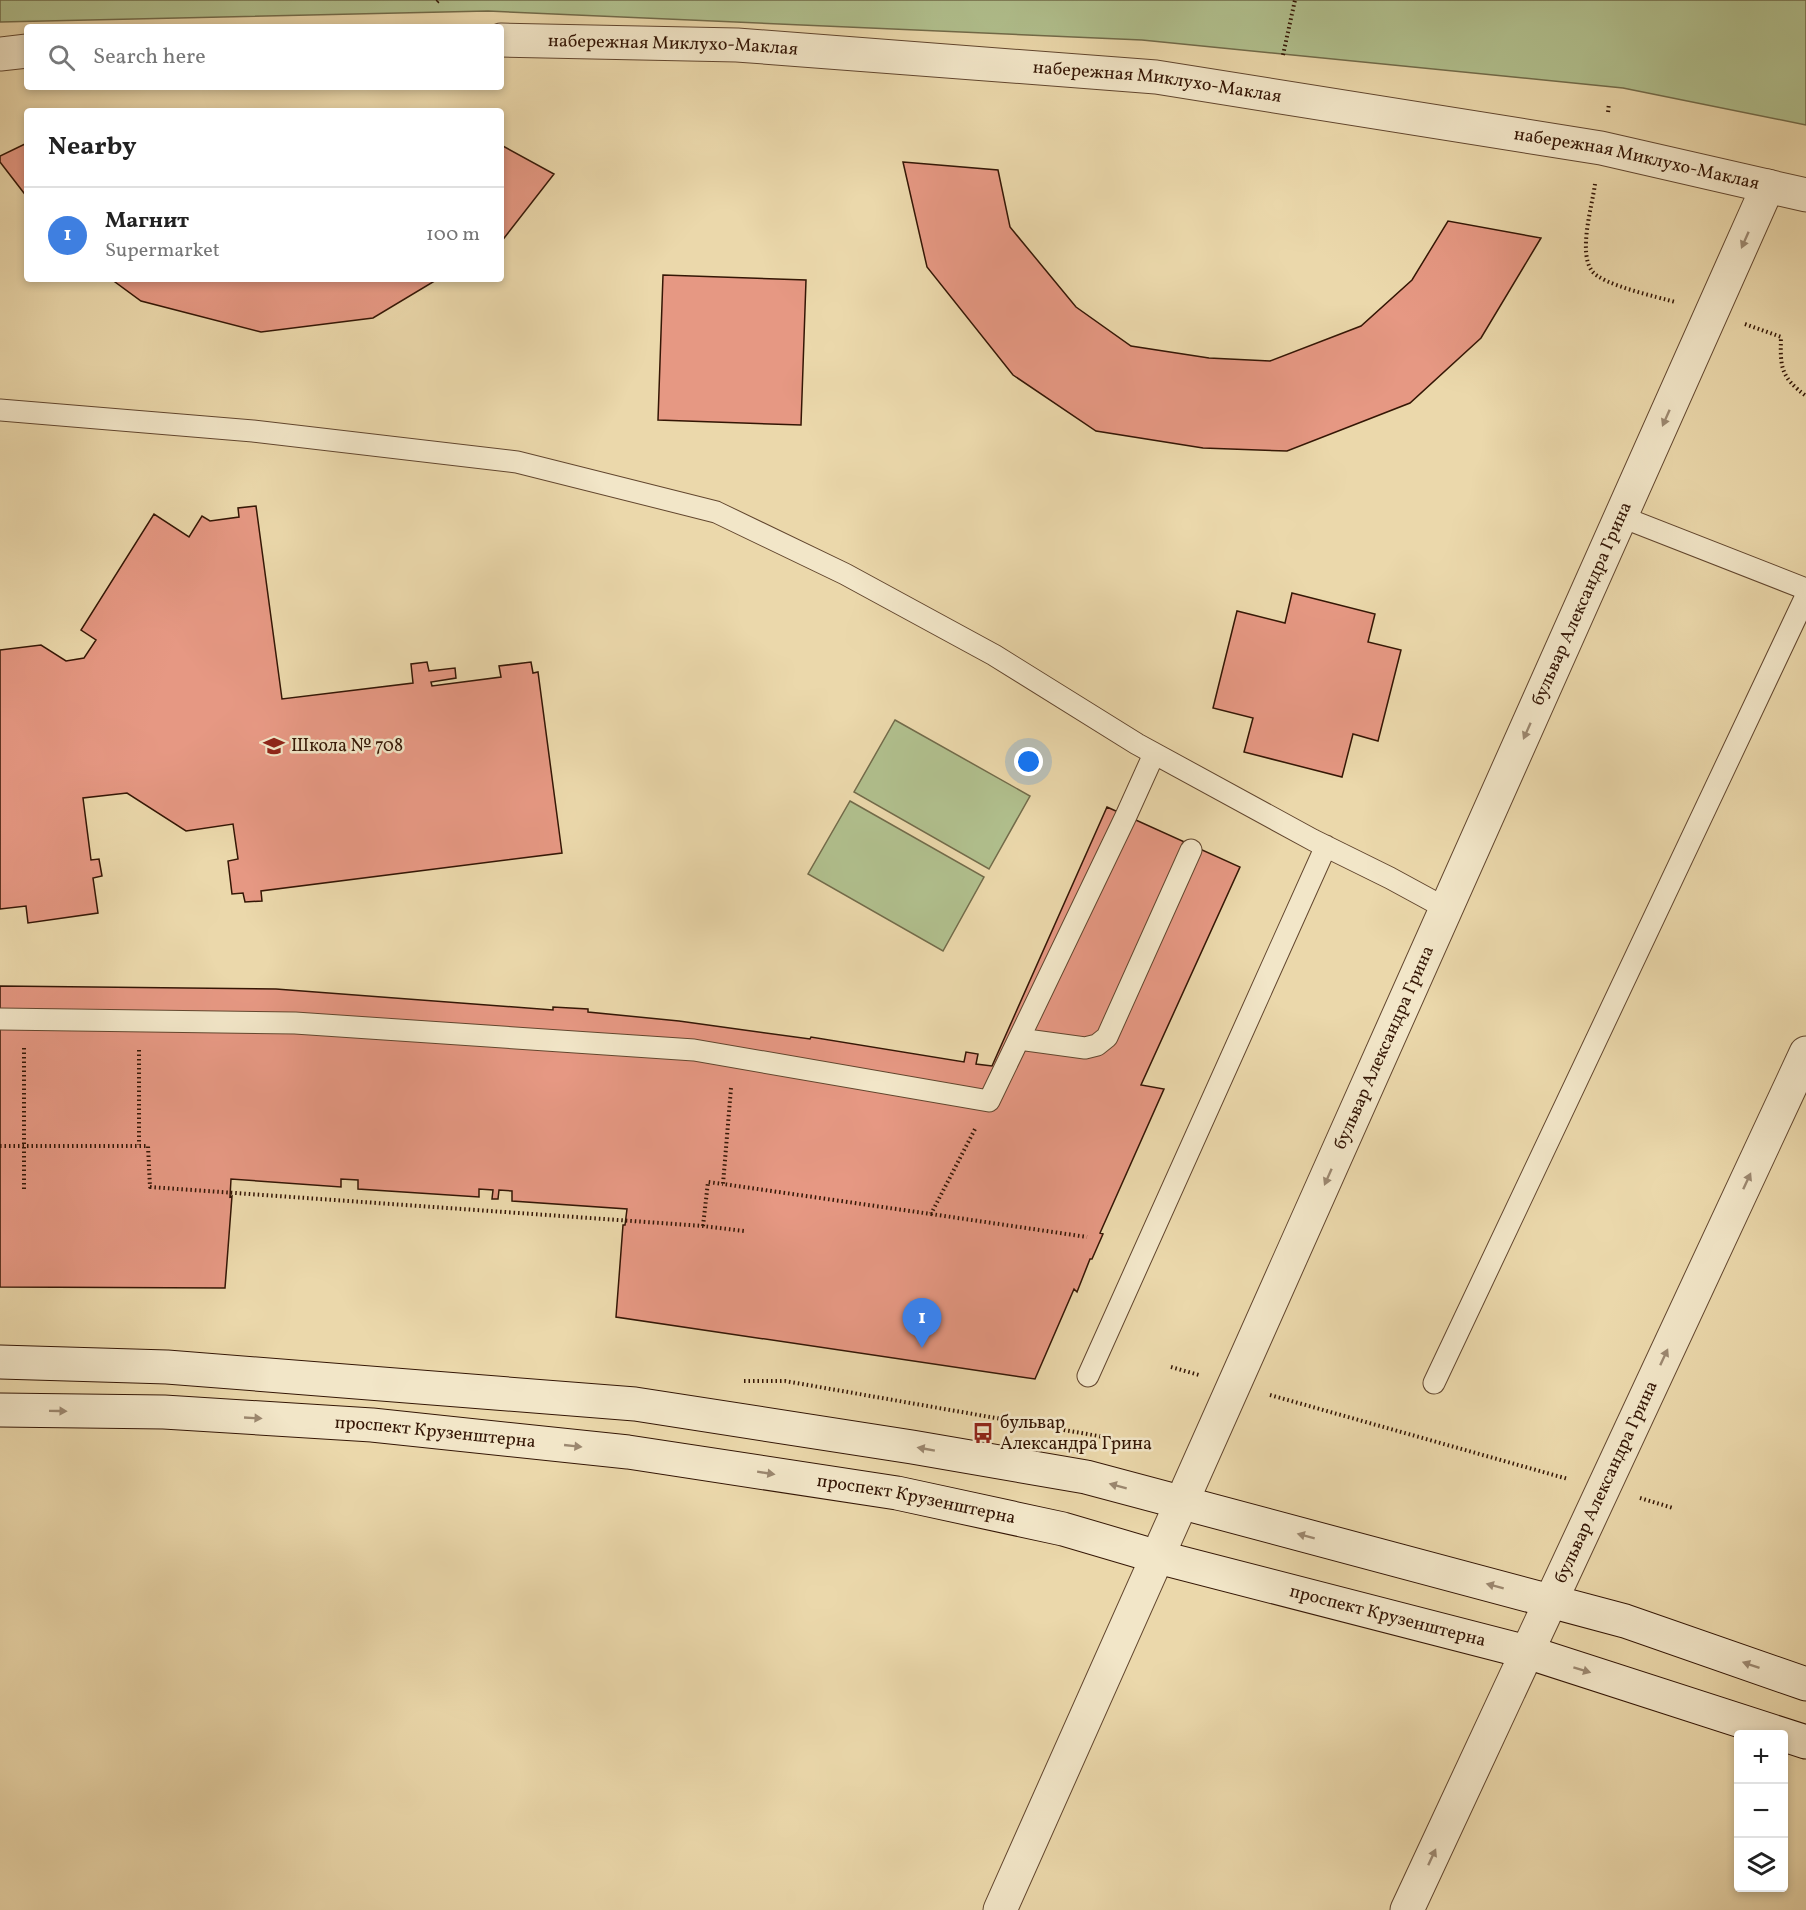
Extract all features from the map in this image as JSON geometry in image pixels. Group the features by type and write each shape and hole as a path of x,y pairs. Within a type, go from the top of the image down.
{"street":[{"name":"набережная Миклухо-Маклая","path":"504,40 737,45 1156,77 1602,148 1806,195"},
{"path":"0,54 24,51"},
{"name":"бульвар Александра Грина","path":"1000,1910 1768,186"},
{"name":"бульвар Александра Грина","path":"1407,1910 1806,1053"},
{"path":"0,1362 167,1367 635,1404 1075,1475 1625,1621 1806,1684"},
{"name":"проспект Крузенштерна","path":"0,1410 164,1412 372,1425 628,1452 897,1493 1063,1528 1158,1557 1527,1652 1806,1742"}],"lane":[{"path":"0,410 253,431 517,462 716,512 845,574 994,655 1154,754 1447,909"},
{"path":"1622,517 1806,589"},
{"path":"1434,1383 1806,596"},
{"path":"0,1019 295,1023 694,1050 989,1101 1154,754"},
{"path":"1088,1376 1326,846"},
{"path":"1019,1039 1085,1048 1097,1045 1107,1037 1191,850"}],"path":[{"path":"1283,55 1295,0"},
{"path":"1609,103 1586,238 1587,258 1593,273 1616,285 1713,312 1782,338 1780,362 1790,384 1806,396"},
{"path":"24,1020 24,1192"},
{"path":"139,1021 139,1146"},
{"path":"723,1184 733,1057"},
{"path":"931,1214 989,1101"},
{"path":"0,1146 148,1146 150,1187 703,1226 744,1231"},
{"path":"703,1226 708,1182 1087,1237"},
{"path":"1171,1367 1202,1376"},
{"path":"1260,1392 1574,1480"},
{"path":"1639,1498 1673,1508"}],"green space":[{"path":"0,0 1806,0 1806,125 1623,88 1142,40 488,11 0,22"},
{"path":"895,720 1030,796 989,869 854,792"},
{"path":"850,801 984,877 943,951 808,874"}],"building":[{"path":"24,144 24,193 0,162 0,156"},
{"path":"504,147 554,174 504,238"},
{"path":"903,162 998,170 1010,227 1076,307 1131,346 1209,358 1270,361 1361,326 1412,280 1448,221 1541,238 1481,338 1410,403 1287,451 1203,448 1096,431 1013,375 927,267"},
{"path":"663,275 806,280 801,425 658,420"},
{"path":"115,282 433,282 373,318 261,332 141,301"},
{"name":"Школа № 708","path":"256,506 282,699 413,683 411,664 427,662 429,671 455,668 456,678 431,682 432,686 501,677 499,666 531,662 533,673 538,672 562,853 261,891 262,901 245,902 243,893 232,894 228,861 238,859 233,824 186,831 127,793 83,798 91,860 99,859 102,876 93,878 98,913 28,923 26,906 0,909 0,650 41,645 66,661 84,658 96,640 81,630 154,514 189,537 202,516 210,521 239,517 238,508"},
{"path":"1292,593 1375,614 1368,642 1401,650 1378,741 1353,734 1342,777 1244,752 1253,718 1213,708 1237,611 1285,623"},
{"path":"1107,807 1240,867 1141,1085 1164,1089 1100,1233 1103,1234 1092,1259 1090,1259 1077,1292 1074,1289 1035,1379 616,1317 623,1225 625,1225 627,1209 512,1201 512,1191 499,1190 498,1199 492,1199 493,1190 479,1189 479,1197 358,1189 358,1180 341,1179 341,1187 231,1179 230,1197 232,1196 225,1288 0,1287 0,986 276,989 553,1010 553,1007 588,1009 588,1012 679,1021 810,1039 811,1037 964,1062 966,1052 978,1054 976,1064 992,1066"}],"place":[{"name":"Школа № 708","path":"274,746"},
{"name":"Магнит","path":"922,1348"},
{"name":"бульвар Александра Грина","path":"983,1433"}]}
